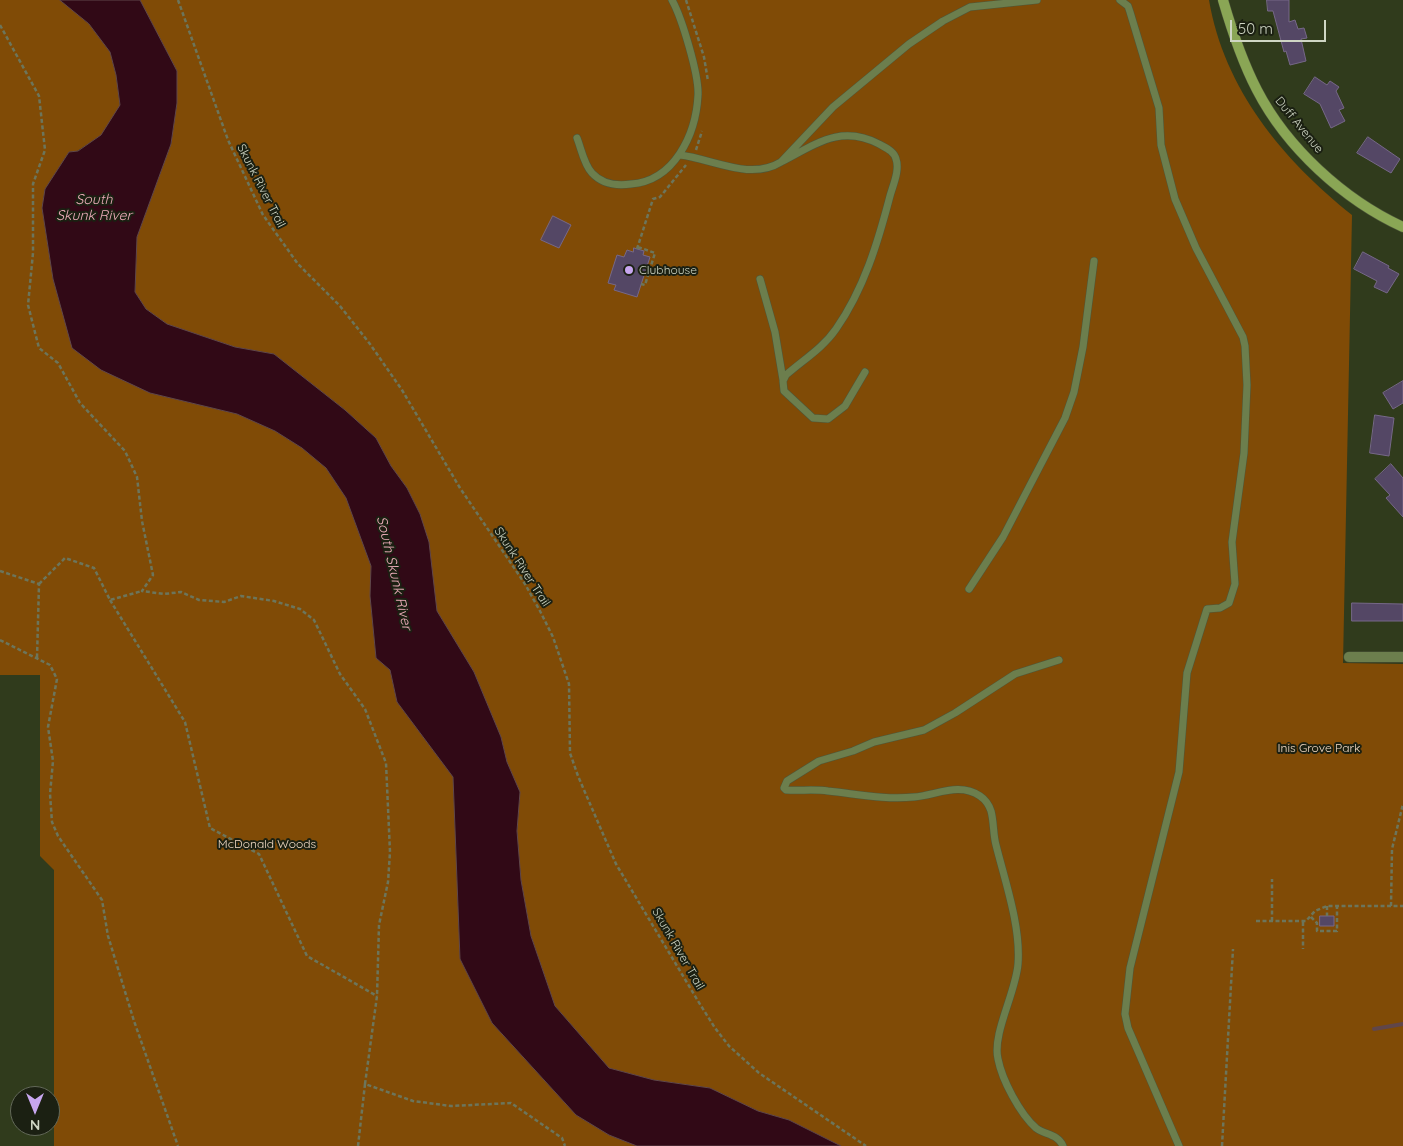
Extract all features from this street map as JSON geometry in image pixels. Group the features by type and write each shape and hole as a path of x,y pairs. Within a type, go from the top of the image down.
{"main road":[{"name":"Duff Avenue","path":"1223,0 1243,60 1257,91 1276,120 1318,167 1353,198 1403,227"}],"street":[{"path":"1350,658 1403,657"}],"lane":[{"path":"577,138 590,172 601,180 618,185 654,179 680,155 694,123 698,96 697,77 672,0"},
{"path":"781,162 833,107 908,44 942,21 970,8 1037,0"},
{"path":"1120,0 1128,6 1159,108 1161,145 1175,199 1196,248 1243,337 1247,385 1243,460 1232,542 1235,584 1229,603 1220,608 1207,609 1187,674 1179,772 1167,825 1150,881 1127,986 1126,1014 1128,1028 1179,1146"},
{"path":"680,155 743,169 772,168 826,140 842,134 852,134 864,136 890,150 896,157 897,169 882,228 862,284 831,335 786,375 783,381"},
{"path":"969,590 1003,537 1065,418 1074,392 1086,329 1094,261"},
{"path":"760,278 775,332 784,391 813,418 828,419 845,406 865,372"},
{"path":"1059,660 1015,674 955,713 924,730 874,742 853,751 819,761 787,781 784,788 786,790 825,790 889,798 916,797 946,790 959,790 979,795 984,799 992,814 995,843 1008,893 1018,952 1016,978 998,1039 997,1056 999,1066 1020,1109 1028,1120 1038,1130 1055,1137 1063,1146"}],"path":[{"name":"Skunk River Trail","path":"178,0 228,140 263,215 298,264 340,306 370,344 402,390 460,488 525,584 540,611 553,637 569,684 570,753 578,776 616,864 698,1002 729,1046 759,1073 866,1146"},
{"path":"0,25 39,96 45,150 33,184 33,253 28,305 39,348 58,363 80,404 125,451 137,477 142,521 153,575 142,590"},
{"path":"638,247 654,252 645,285 641,284"},
{"path":"37,658 39,584 65,558 94,568 110,600 185,722 210,828 259,854 307,956 377,996"},
{"path":"0,571 39,584"},
{"path":"110,600 142,590 164,594 181,592 199,600 224,602 241,596 274,601 300,609 314,620 340,674 365,709 386,763 390,852 388,882 379,925 377,996 358,1146"},
{"path":"0,640 50,665 57,679 48,727 53,761 50,794 52,822 58,836 102,900 108,936 134,1021 178,1146"},
{"path":"1391,906 1392,849 1403,804"},
{"path":"1272,879 1272,922"},
{"path":"1256,922 1303,922 1320,908 1327,906 1403,906"},
{"path":"1327,906 1327,916"},
{"path":"1311,917 1317,923 1317,931 1337,931 1337,906"},
{"path":"1303,922 1303,949"},
{"path":"1222,1146 1233,948"},
{"path":"365,1084 413,1101 451,1106 511,1102 562,1138 565,1146"}],"green space":[{"name":"McDonald Woods","path":"0,0 60,0 89,24 110,52 116,75 120,106 102,135 77,151 69,152 45,189 42,208 53,279 62,311 150,393 237,414 275,431 302,448 326,468 346,498 371,566 370,596 376,658 390,670 397,702 453,777 460,959 492,1023 576,1115 609,1135 637,1146 54,1146 54,1136 60,1136 60,1086 54,1086 54,870 40,856 40,675 0,675"},
{"name":"Inis Grove Park","path":"140,0 1209,0 1217,33 1228,63 1243,93 1260,120 1303,171 1352,215 1343,663 1403,664 1403,1146 841,1146 789,1120 758,1111 710,1088 654,1080 609,1068 555,1006 531,936 521,880 517,831 520,792 507,762 501,737 474,672 437,611 420,514 407,488 391,466 376,438 345,410 274,354 235,347 167,324 146,309 135,292 137,237 171,144 177,103 177,71"}],"water":[{"name":"South Skunk River","path":"60,0 140,0 177,71 177,103 171,144 137,237 135,292 146,309 167,324 235,347 274,354 345,410 376,438 391,466 407,488 420,514 429,542 437,611 474,672 501,737 507,762 520,792 517,831 521,880 531,936 555,1006 609,1068 654,1080 710,1088 758,1111 789,1120 841,1146 637,1146 609,1135 576,1115 492,1023 460,959 453,777 397,702 390,670 376,658 370,596 371,566 346,498 326,468 302,448 275,431 237,414 150,393 101,370 72,348 53,279 42,208 45,189 69,152 78,151 101,135 120,105 116,75 110,52 89,24"}],"building":[{"path":"1267,0 1289,0 1289,22 1295,20 1298,29 1304,28 1307,38 1301,39 1306,61 1290,65 1286,51 1284,52 1273,11 1268,11"},
{"path":"1315,77 1327,85 1330,81 1339,87 1336,91 1344,108 1339,110 1345,121 1331,128 1320,104 1304,94"},
{"path":"1368,137 1400,159 1391,173 1357,153"},
{"path":"553,216 571,225 559,248 541,240"},
{"name":"Clubhouse","path":"634,248 644,251 643,255 650,257 637,297 614,290 616,285 608,283 617,255 624,257 627,250 633,252"},
{"path":"1363,252 1389,266 1388,268 1399,274 1387,293 1374,287 1377,281 1354,269"},
{"path":"1403,381 1403,403 1393,409 1383,393"},
{"path":"1375,415 1394,418 1389,456 1370,453"},
{"path":"1391,464 1403,478 1403,517 1386,498 1390,495 1375,479"},
{"path":"1352,603 1403,604 1403,621 1352,621"},
{"path":"1320,916 1334,916 1334,926 1320,926"}],"waterway":[{"path":"1374,1029 1403,1024"}],"place":[{"name":"Clubhouse","path":"629,270"}]}
